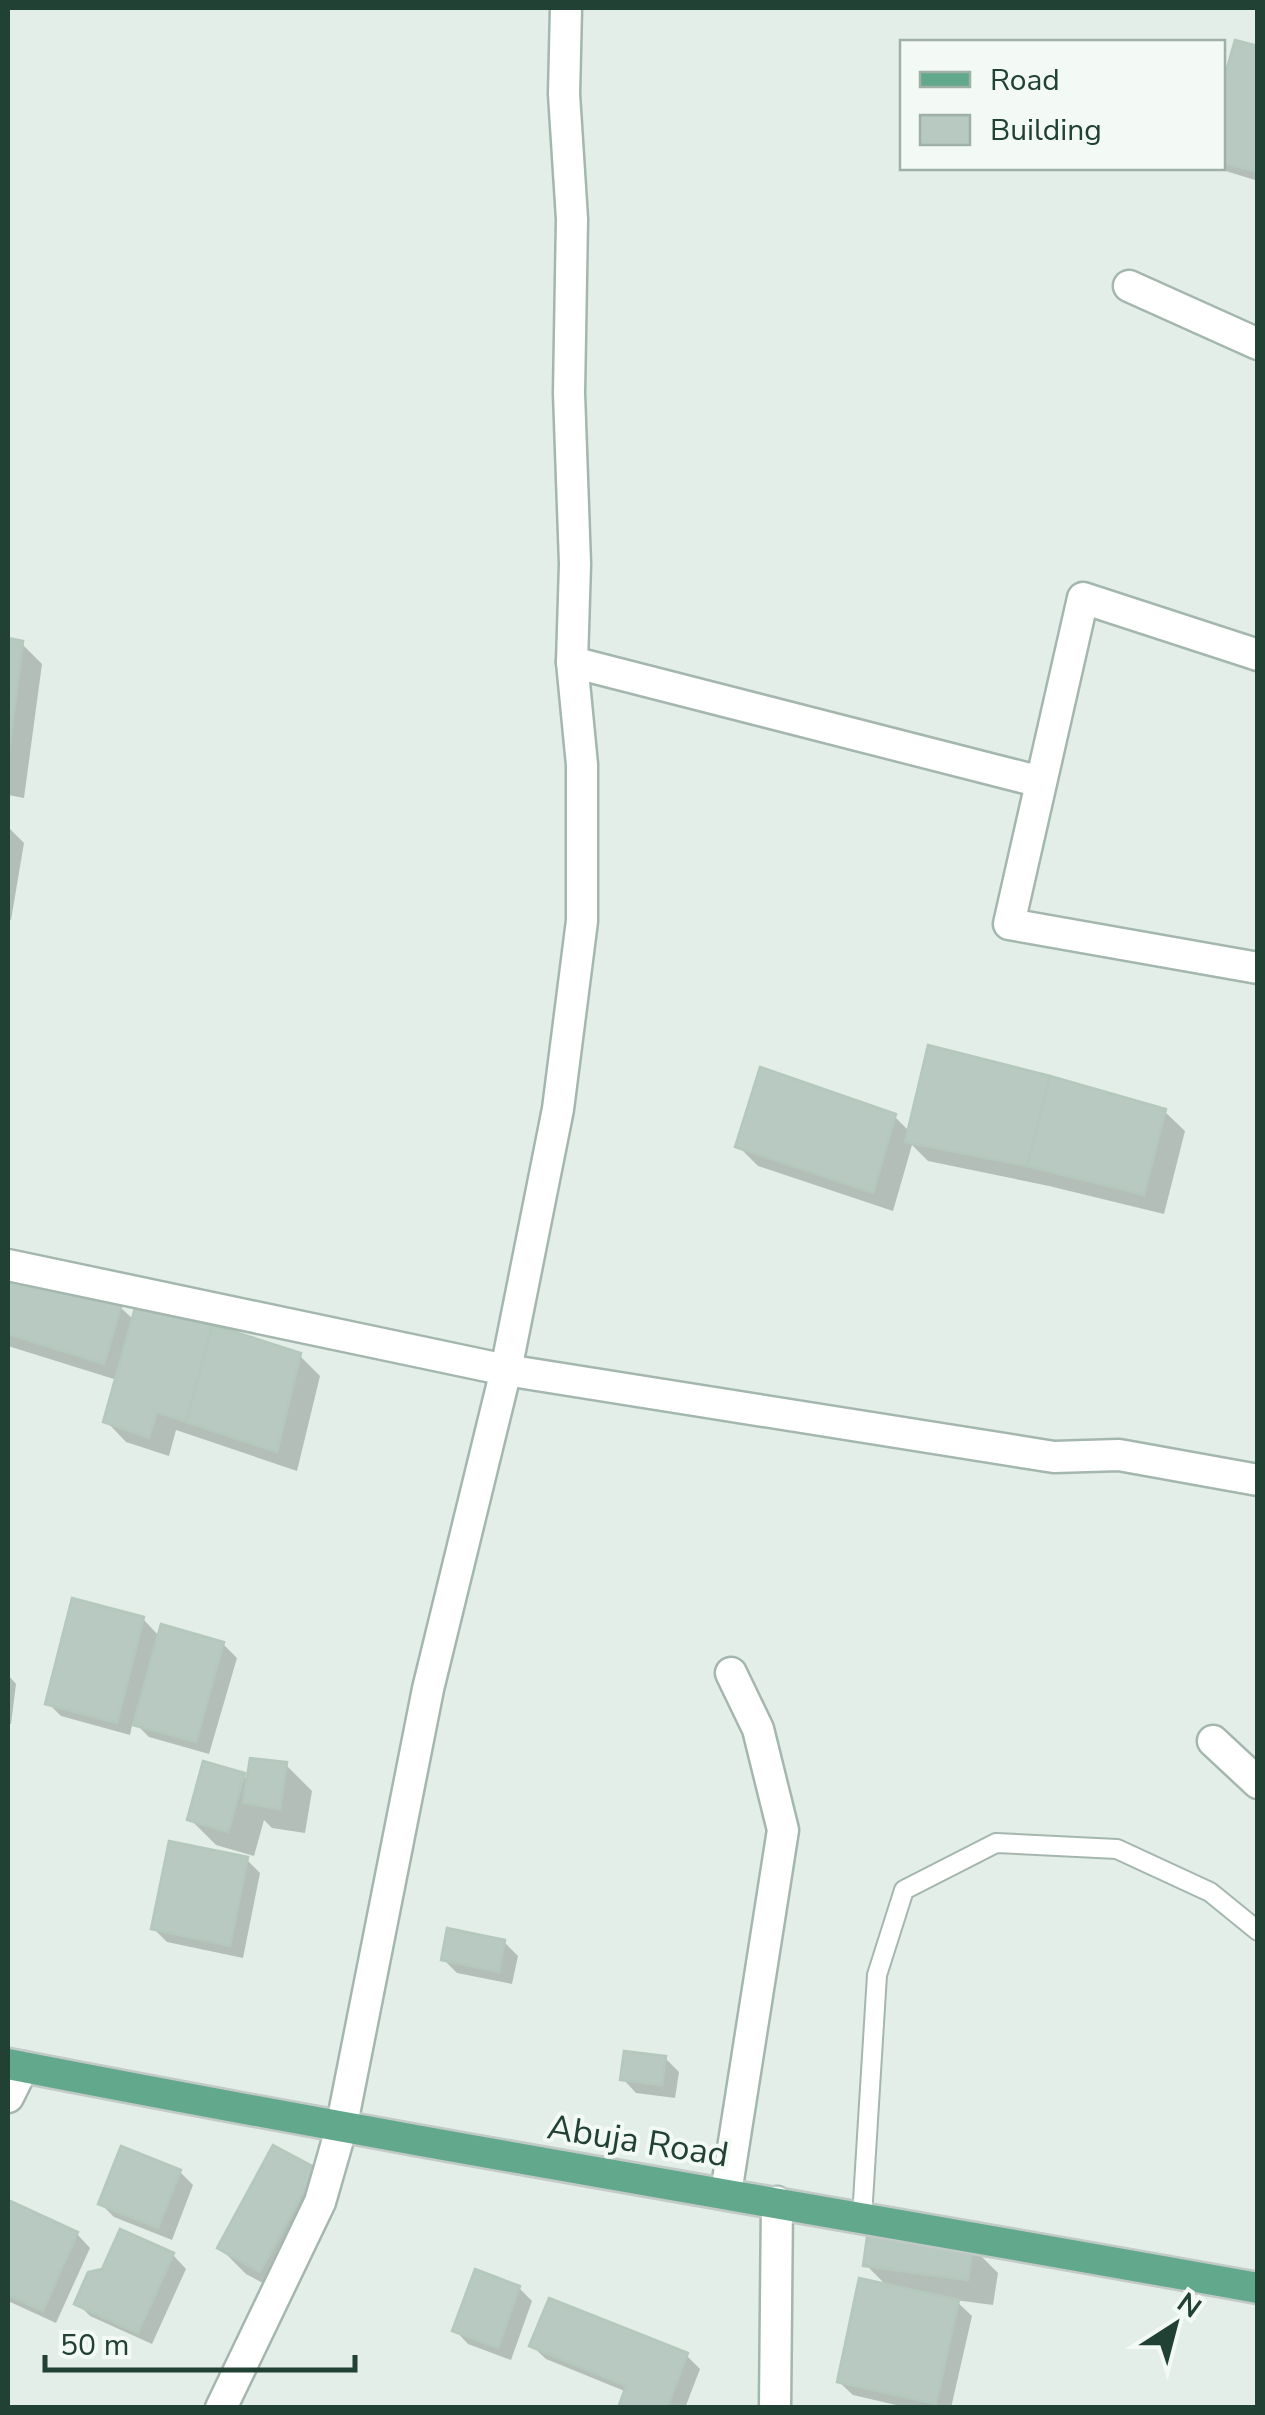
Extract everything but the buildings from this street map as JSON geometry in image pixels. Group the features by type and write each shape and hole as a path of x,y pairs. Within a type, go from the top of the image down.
{"main road":[{"name":"Abuja Road","path":"15,2066 340,2129 1258,2288"}],"street":[{"path":"221,2408 320,2202 340,2129 428,1689 506,1370 558,1109 582,921 582,766 572,662 572,220 564,94 566,8"},
{"path":"1129,286 1258,344"},
{"path":"1258,654 1083,598 1008,924 1258,968"},
{"path":"572,662 1041,782"},
{"path":"8,1265 506,1370 1054,1457 1119,1456 1258,1480"},
{"path":"726,2193 783,1830 758,1729 732,1673"},
{"path":"1212,1741 1258,1783"},
{"path":"8,2098 15,2066"},
{"path":"776,2408 777,2202"}],"lane":[{"path":"862,2217 877,1975 904,1890 996,1842 1117,1848 1210,1892 1258,1931"}]}
